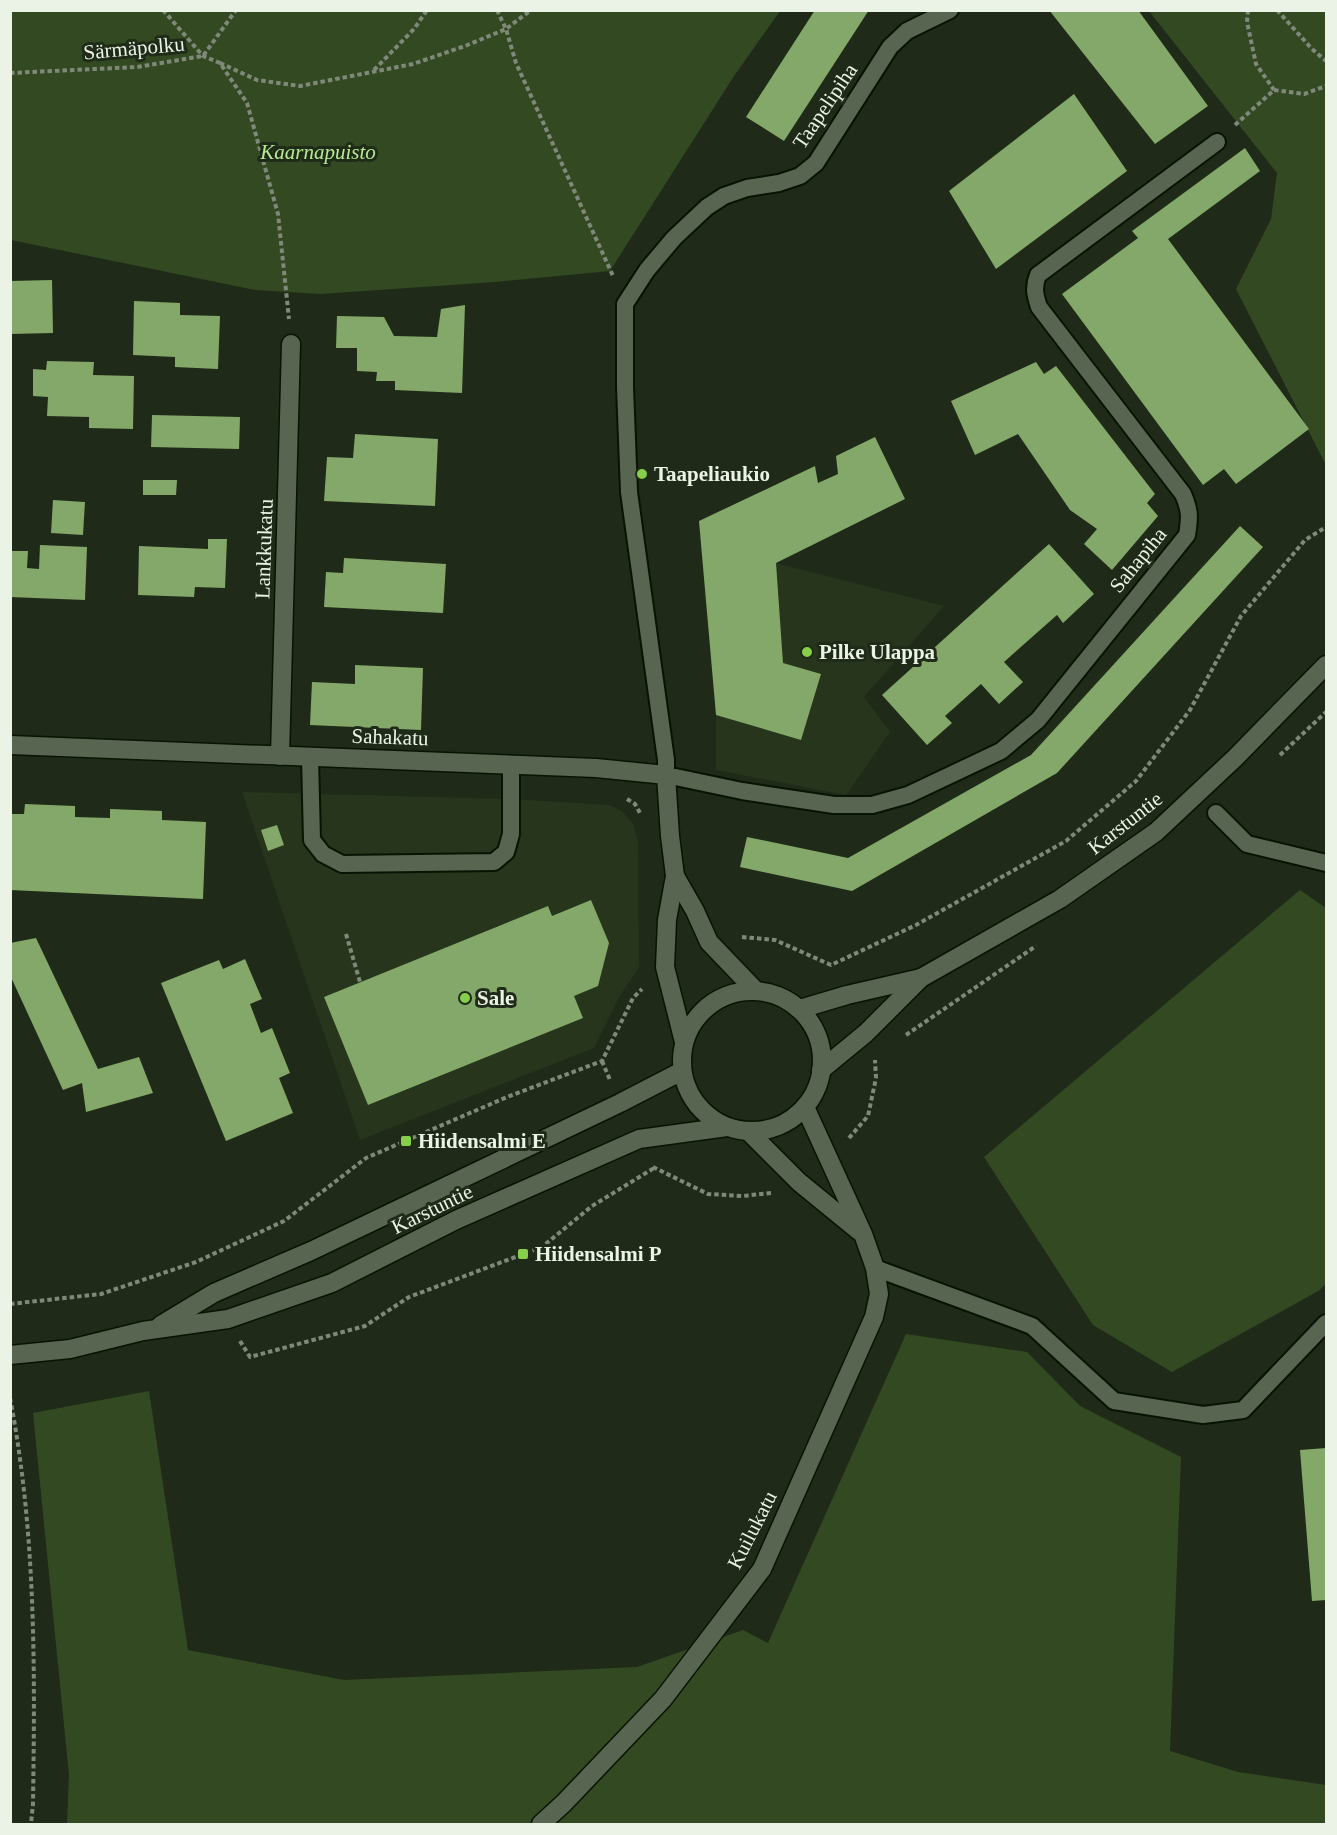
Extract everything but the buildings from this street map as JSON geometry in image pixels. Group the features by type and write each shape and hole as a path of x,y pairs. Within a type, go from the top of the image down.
{"main road":[{"name":"Lankkukatu","path":"280,756 291,344"},
{"name":"Karstuntie","path":"821,1070 866,1033 921,978 1060,899 1156,832 1235,758 1326,665"},
{"name":"Sahakatu","path":"10,745 596,768 666,776"},
{"path":"666,776 675,876 667,920 664,967 684,1042"},
{"path":"675,876 709,942 754,990"},
{"name":"Karstuntie","path":"800,1009 847,995 921,978"},
{"path":"754,990 771,993 800,1009 813,1027 821,1048 821,1070 816,1090 805,1107 789,1120 769,1129 748,1131 728,1127 711,1118 697,1105 687,1089 682,1071 682,1057 684,1042 694,1021 710,1004 732,993 754,990"},
{"name":"Karstuntie","path":"154,1329 214,1293 311,1251 682,1071"},
{"name":"Kuilukatu","path":"541,1824 663,1699 762,1569 874,1317 879,1294 875,1268 863,1234 805,1107"},
{"name":"Karstuntie","path":"10,1355 70,1349 154,1329 228,1319 332,1283 456,1220 639,1139 728,1127"},
{"path":"748,1131 799,1182 863,1234"}],"lane":[{"name":"Taapelipiha","path":"625,304 674,238 707,207 724,196 747,188 779,183 800,176 816,163 890,47 907,31 950,10"},
{"name":"Sahapiha","path":"666,776 742,791 834,805 872,805 908,795 1001,751 1038,720 1187,535 1189,508 1183,494 1040,307 1035,295 1035,283 1038,275 1217,142"},
{"path":"625,304 629,492 666,760 666,776"},
{"path":"310,757 312,840 323,854 342,864 494,862 506,852 511,834 511,764"},
{"path":"1216,813 1247,844 1326,863"},
{"path":"875,1268 1032,1326 1114,1401 1203,1415 1243,1410 1326,1323"}],"path":[{"path":"163,10 203,56 257,80 300,86 412,64 506,29 531,10"},
{"name":"Särmäpolku","path":"10,73 137,67 203,56 236,10"},
{"path":"372,72 414,30 427,10"},
{"path":"497,10 506,29 516,63 625,304"},
{"path":"1248,10 1247,22 1256,64 1274,90 1304,94 1326,86"},
{"path":"1277,10 1326,61"},
{"path":"220,63 247,103 278,214 291,344"},
{"path":"1217,142 1274,90"},
{"path":"618,793 634,804 644,820"},
{"path":"346,934 360,982"},
{"path":"228,1319 249,1357 365,1326 409,1297 542,1247 592,1206 654,1168"},
{"path":"196,1262 214,1293"},
{"path":"10,1398 31,1553 35,1674 31,1824"}],"shaded area":[{"name":"Pilke Ulappa","path":"699,521 776,563 944,606 864,697 890,732 846,795 716,770 716,715"},
{"path":"242,792 511,799 610,805 622,811 633,824 638,841 639,968 619,997 594,1048 360,1140"}],"green space":[{"name":"Kaarnapuisto","path":"10,11 780,11 734,76 610,271 495,282 320,294 255,290 11,240"},
{"path":"1149,11 1326,11 1326,465 1236,289 1271,219 1277,173"},
{"path":"1300,890 1326,908 1326,1283 1320,1290 1172,1372 1093,1325 984,1157"},
{"path":"906,1334 1027,1352 1080,1406 1181,1457 1170,1751 1238,1772 1326,1785 1326,1824 67,1824 69,1775 33,1413 149,1391 188,1650 344,1680 637,1667 743,1630 768,1643"}],"place":[{"name":"Taapeliaukio","path":"642,474"},
{"name":"Pilke Ulappa","path":"807,652"},
{"name":"Sale","path":"465,998"},
{"name":"Hiidensalmi E","path":"406,1141"},
{"name":"Hiidensalmi P","path":"523,1254"}]}
